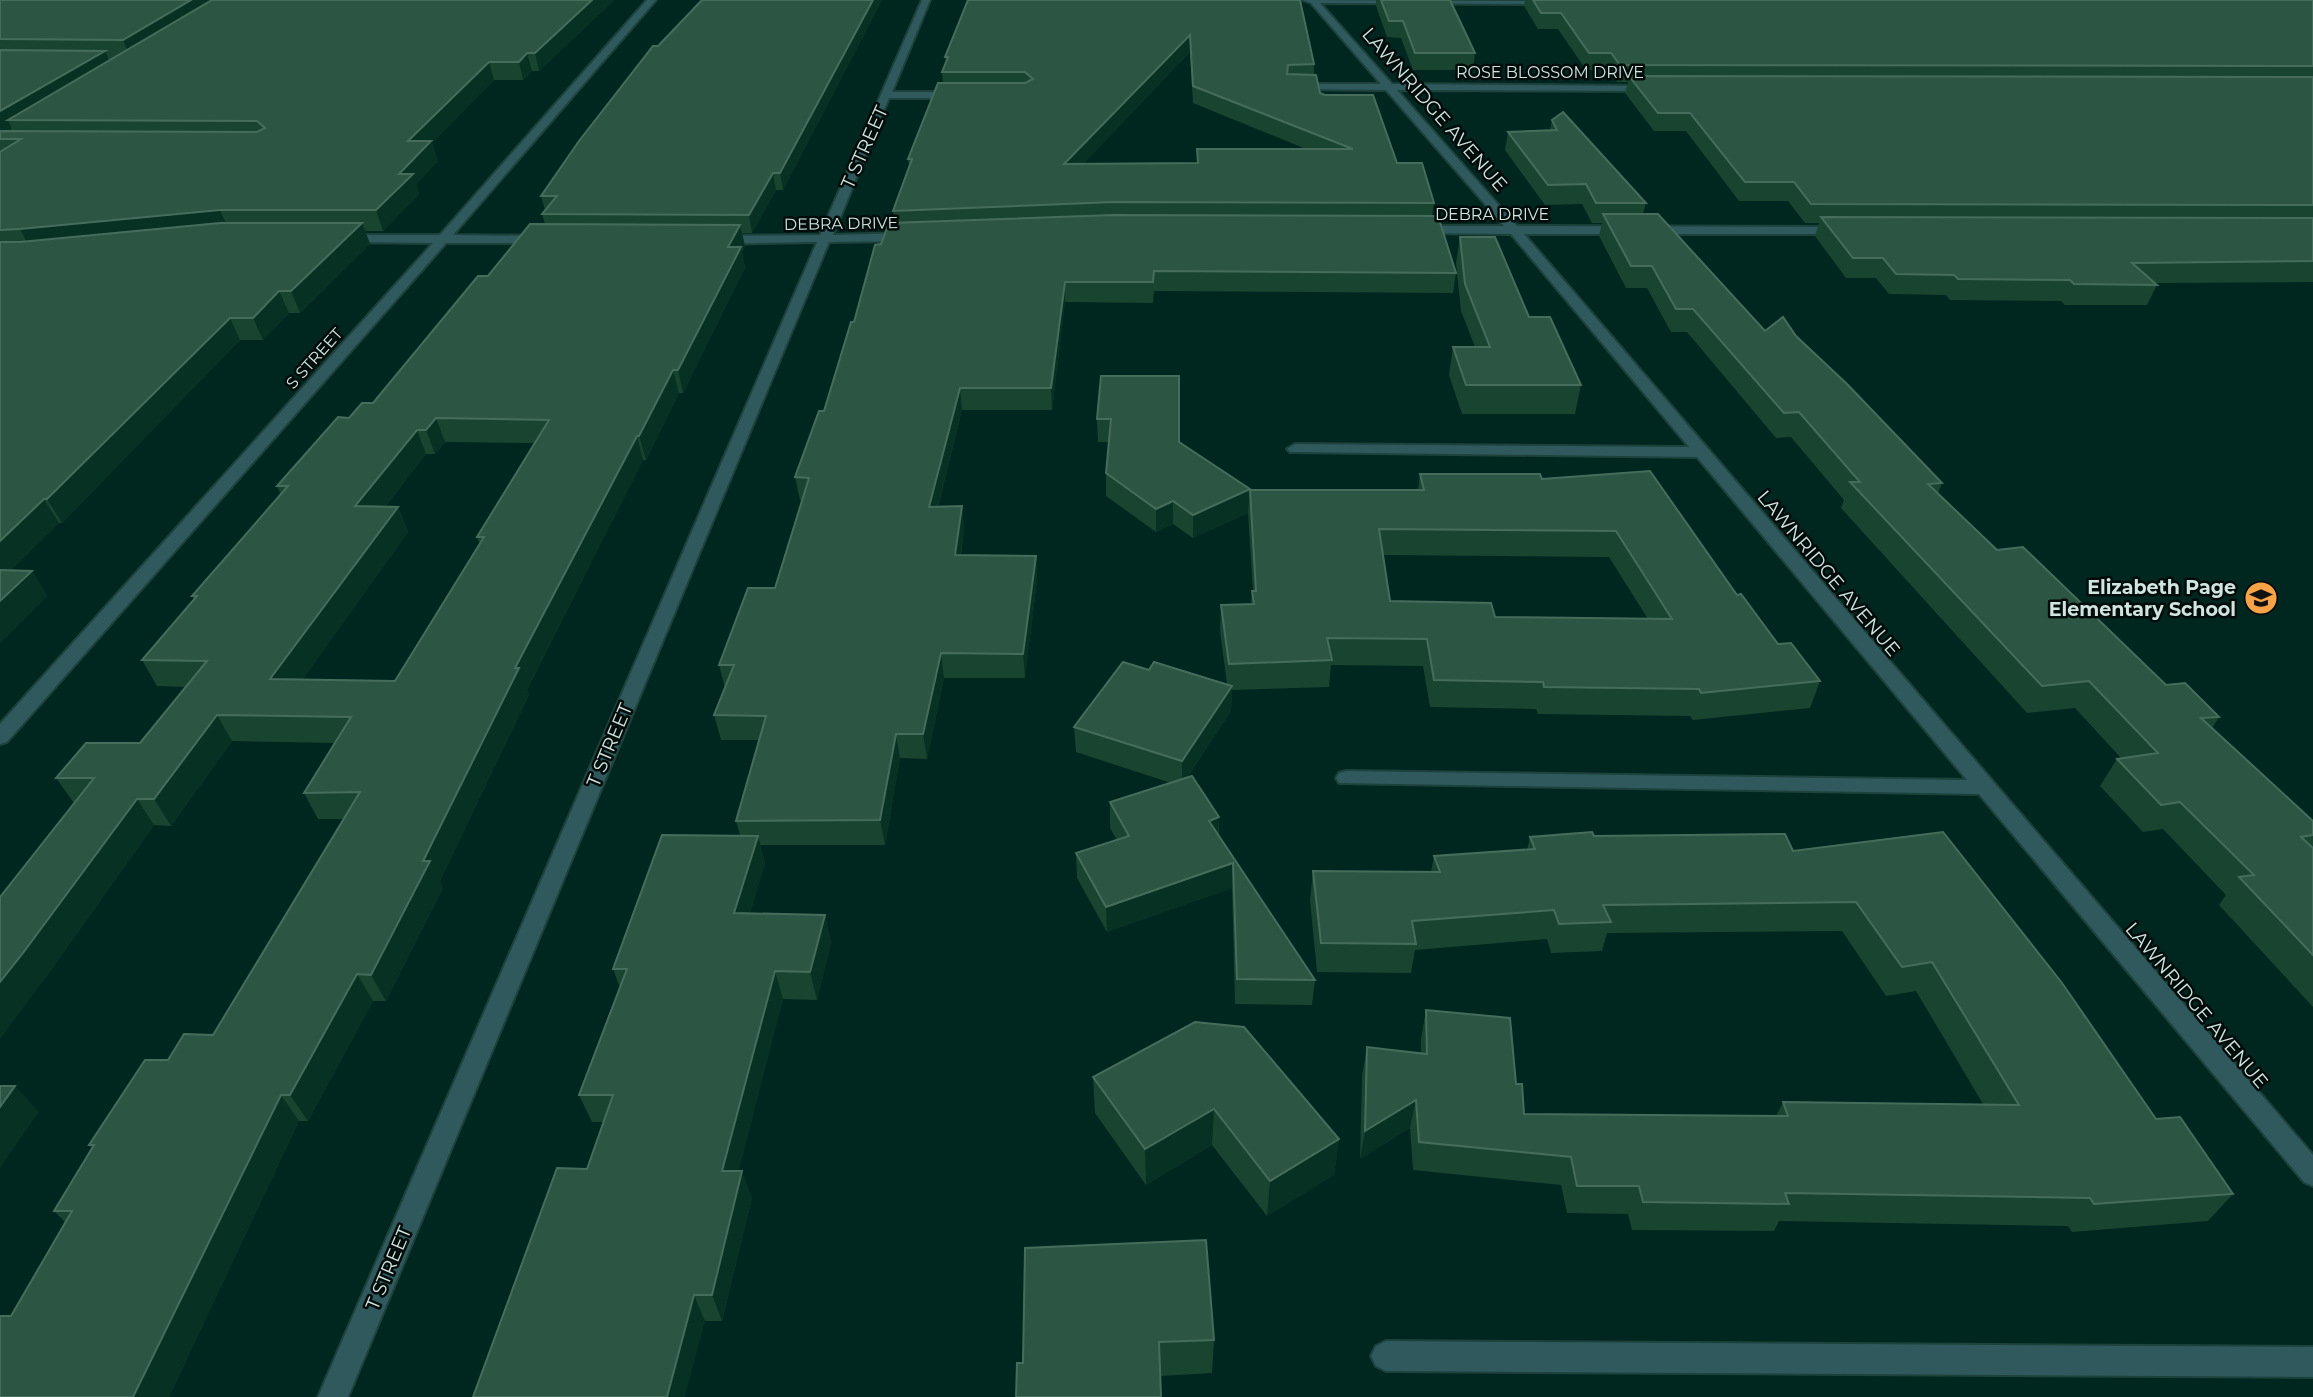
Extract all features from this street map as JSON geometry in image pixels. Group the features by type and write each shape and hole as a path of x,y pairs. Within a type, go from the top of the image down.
{"street":[{"name":"S STREET","path":"0,737 443,240 652,0"},
{"name":"T STREET","path":"333,1397 926,0"},
{"path":"1299,0 1563,1"},
{"name":"LAWNRIDGE AVENUE","path":"1312,0 1514,230 1699,452 2313,1174"},
{"name":"ROSE BLOSSOM DRIVE","path":"1292,88 1667,89"},
{"name":"T STREET","path":"887,95 970,95"},
{"name":"DEBRA DRIVE","path":"1404,230 1851,230"},
{"name":"DEBRA DRIVE","path":"701,240 823,240 920,236"},
{"path":"336,238 551,240"},
{"path":"1295,449 1699,452"},
{"path":"1346,778 1983,787"},
{"path":"1386,1356 2313,1362"}],"building":[{"path":"0,0 191,0 123,40 0,39"},
{"path":"212,0 592,0 535,53 527,53 519,62 489,62 408,141 431,141 399,174 413,174 376,210 220,210 0,230 0,152 21,139 0,139 0,131 257,132 265,128 257,121 8,120"},
{"path":"702,0 873,0 780,173 773,173 749,215 542,214 557,196 541,196 579,141 653,46 658,46"},
{"path":"968,0 1300,0 1314,64 1288,65 1287,74 1316,75 1320,93 1325,95 1373,95 1397,163 1422,163 1434,203 1114,202 893,211 912,159 908,159 938,83 1025,83 1033,79 1025,72 942,72 948,57 945,57","holes":["1190,35 1193,86 1353,149 1197,149 1198,163 1064,164"]},
{"path":"1381,0 1450,0 1475,53 1415,53 1403,21 1389,21"},
{"path":"1533,0 2313,0 2313,66 1620,65 1611,53 1589,53 1561,13 1541,13"},
{"path":"0,50 105,51 0,111"},
{"path":"1629,76 2313,77 2313,205 1811,204 1794,182 1745,182 1690,113 1658,113"},
{"path":"1563,112 1646,203 1596,203 1586,184 1548,185 1508,132 1557,130 1552,120"},
{"path":"1603,214 1658,214 1765,331 1783,317 1796,336 1847,384 1942,483 1928,484 1997,550 2023,547 2166,685 2185,683 2219,717 2201,718 2313,821 2313,835 2301,837 2313,848 2313,955 2239,877 2254,875 2180,802 2161,805 2117,759 2158,753 2089,681 2042,686 1850,482 1860,482 1799,412 1784,413 1693,309 1676,309 1652,266 1631,266"},
{"path":"1114,215 1438,216 1456,273 1154,271 1153,282 1065,282 1051,388 960,388 929,507 962,506 955,555 1036,556 1023,654 941,653 923,734 896,734 880,820 736,821 766,716 714,715 734,665 719,665 748,588 775,588 809,478 795,477 819,411 824,411 851,322 854,322 875,245 881,244 889,223"},
{"path":"1821,217 2313,218 2313,261 2132,263 2157,285 2074,284 2070,280 1958,279 1954,275 1896,274 1883,258 1853,258"},
{"path":"220,223 362,223 291,291 279,291 253,318 230,318 47,499 0,541 0,242"},
{"path":"530,224 740,225 728,247 741,247 678,370 673,370 515,668 519,668 423,861 430,861 371,975 357,974 290,1095 281,1095 133,1397 0,1397 0,1316 11,1316 72,1211 54,1211 94,1145 89,1145 145,1060 168,1060 184,1034 213,1035 360,792 304,793 351,717 217,715 154,799 137,799 0,982 0,897 94,778 56,778 86,743 140,743 207,661 142,660 197,596 192,596 288,486 277,486 338,417 349,418 362,403 373,403 478,276 488,276","holes":["436,418 549,420 477,537 484,537 395,681 270,679 398,507 355,506 417,430 426,430"]},
{"path":"1460,237 1495,237 1529,317 1550,317 1581,385 1466,385 1453,347 1490,347 1465,284"},
{"path":"1101,376 1179,376 1179,442 1250,489 1193,515 1173,501 1156,509 1106,473 1111,419 1097,419"},
{"path":"1650,471 1737,595 1741,594 1778,644 1791,643 1820,681 1701,693 1699,689 1544,687 1543,682 1434,680 1427,639 1327,638 1332,660 1229,664 1221,605 1254,604 1252,591 1256,591 1250,490 1424,490 1420,474 1540,474 1542,479","holes":["1379,529 1616,531 1672,619 1495,617 1491,603 1390,601"]},
{"path":"0,570 32,571 0,601"},
{"path":"1123,662 1149,670 1154,662 1232,686 1182,761 1074,727"},
{"path":"1192,776 1219,817 1209,821 1315,980 1237,979 1233,863 1106,907 1076,853 1129,836 1110,802"},
{"path":"1592,832 1594,836 1785,834 1793,851 1943,832 2062,983 2156,1119 2180,1117 2233,1194 2094,1204 2090,1198 1785,1193 1789,1204 1643,1202 1639,1186 1577,1186 1571,1157 1419,1142 1416,1100 1365,1131 1367,1047 1427,1054 1426,1010 1510,1018 1516,1084 1522,1084 1524,1114 1788,1116 1783,1102 2019,1105 1932,962 1902,967 1856,902 1603,905 1611,922 1559,924 1554,910 1412,921 1416,944 1321,943 1313,871 1440,872 1434,856 1535,849 1530,837"},
{"path":"662,835 758,836 734,913 825,915 810,972 775,971 722,1171 742,1171 712,1295 694,1295 667,1397 473,1397 557,1168 587,1169 613,1095 579,1095 627,969 613,969"},
{"path":"1195,1022 1244,1027 1339,1139 1270,1181 1214,1109 1145,1149 1093,1077"},
{"path":"0,1086 15,1086 0,1107"},
{"path":"1206,1240 1214,1340 1159,1342 1161,1397 1016,1397 1017,1363 1023,1363 1025,1248"}],"place":[{"name":"Elizabeth Page Elementary School","path":"2261,598"}]}
